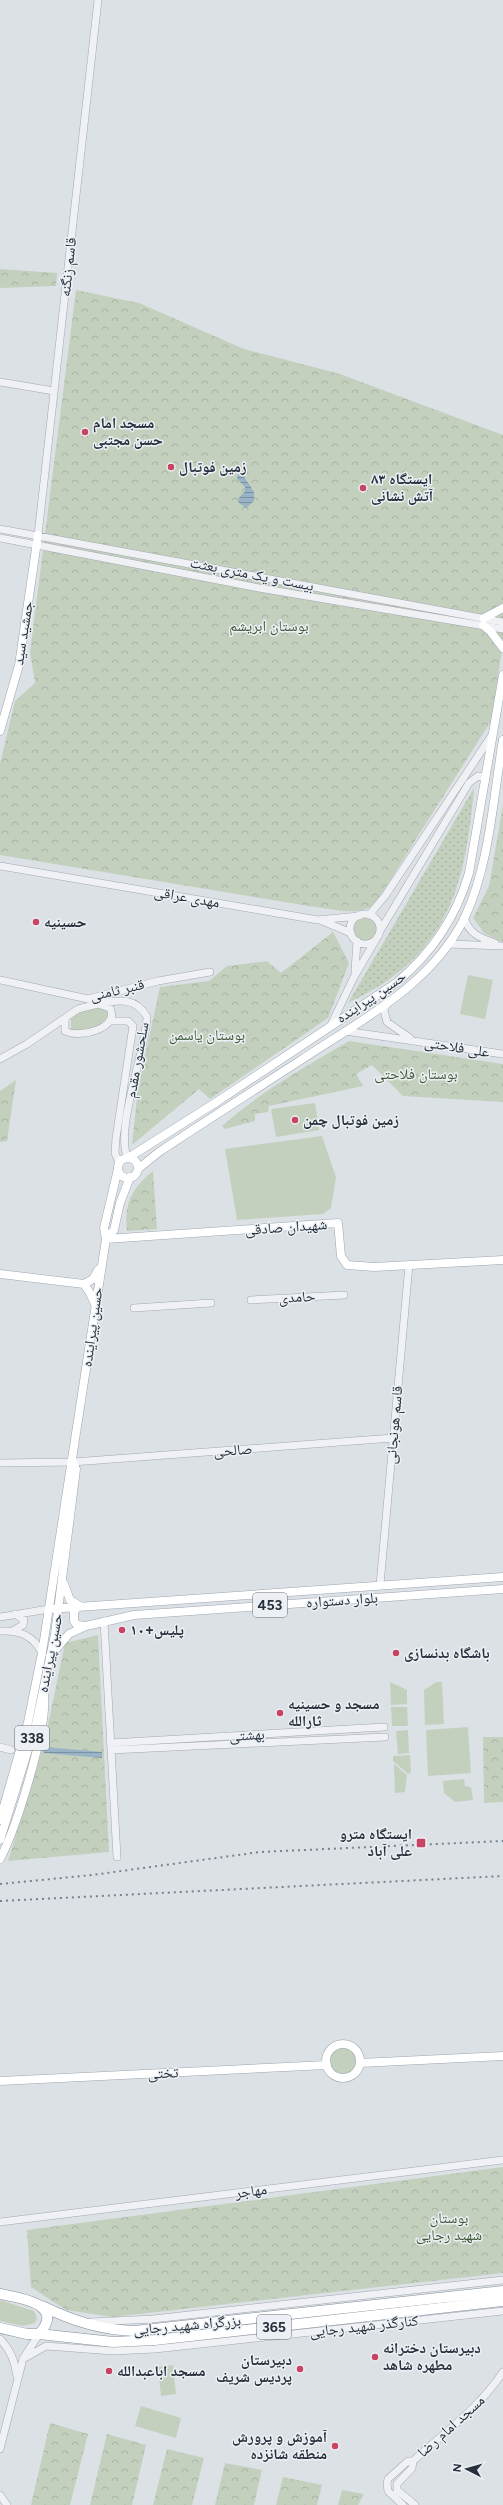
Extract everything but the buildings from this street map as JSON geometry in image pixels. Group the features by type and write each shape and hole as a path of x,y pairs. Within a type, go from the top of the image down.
{"highway":[{"name":"بزرگراه شهید رجایی","path":"42,2306 85,2324 114,2330 153,2330 503,2290"},
{"name":"365","path":"0,2294 31,2301 42,2306"},
{"name":"بزرگراه شهید رجایی","path":"39,2334 113,2342 154,2340 503,2301"},
{"path":"39,2334 46,2319 46,2312 42,2306"},
{"path":"61,2315 51,2318 50,2326 54,2332 61,2336"},
{"name":"365","path":"0,2328 27,2334 39,2334"}],"main road":[{"name":"جمشید سید","path":"0,731 19,665 38,534"},
{"path":"503,608 483,622 503,648"},
{"name":"حسین پیراینده","path":"128,1158 216,1103 402,978 421,961 447,926 460,900 469,874 503,675"},
{"name":"حسین پیراینده","path":"138,1170 159,1152 387,1003 429,969 448,944 464,917 475,890 482,864 503,740"},
{"path":"128,1158 137,1164 138,1170 130,1177 120,1174 118,1166 128,1158"},
{"name":"حسین پیراینده","path":"0,1840 36,1724 43,1688 46,1654 45,1636 69,1469 73,1462 96,1306 100,1266 106,1239 104,1228 118,1166"},
{"name":"حسین پیراینده","path":"106,1239 114,1230 120,1203 130,1177"},
{"name":"شهیدان صادقی","path":"106,1239 338,1223 341,1256 347,1265 374,1267 503,1260"},
{"path":"0,1274 84,1284 93,1279 100,1266"},
{"path":"84,1284 90,1292 96,1306"},
{"name":"حسین پیراینده","path":"0,1820 46,1654 55,1634 76,1469 73,1462"},
{"path":"63,1578 65,1591 70,1600 80,1606 74,1611 74,1621 77,1625 86,1626"},
{"name":"بلوار دستواره","path":"49,1609 59,1607 380,1585 503,1578"},
{"name":"بلوار دستواره","path":"46,1654 69,1634 86,1626 134,1614 503,1589"},
{"path":"45,1636 86,1626"},
{"path":"0,1859 12,1828 43,1726 46,1708 43,1688"},
{"path":"344,2044 354,2048 360,2058 360,2063 355,2072 346,2078 336,2076 326,2064 330,2050 344,2044"},
{"path":"360,2063 503,2056"},
{"name":"تختی","path":"0,2081 326,2064"}],"street":[{"name":"قاسم زنگنه","path":"38,534 98,0"},
{"path":"0,382 54,391"},
{"name":"بیست و یک متری بعثت","path":"0,529 38,534 483,622 503,629"},
{"name":"بیست و یک متری بعثت","path":"0,538 266,589 483,622 503,622"},
{"path":"354,977 357,942 351,933 351,925 359,916 369,915 385,896 492,734"},
{"path":"331,1025 354,977 469,783 478,776 483,778 485,782"},
{"path":"0,862 15,867"},
{"path":"0,866 15,867"},
{"name":"مهدی عراقی","path":"15,867 318,920 359,916"},
{"path":"357,942 371,943 379,934 378,923 369,915"},
{"path":"464,917 466,925 474,934 502,946"},
{"path":"318,920 351,933"},
{"path":"448,944 502,946"},
{"name":"قنبر ثامنی","path":"0,980 88,999 158,981 210,972"},
{"name":"سلحشور مقدم","path":"98,1004 128,1000 136,1004 146,1017 130,1098 124,1147 128,1158"},
{"path":"387,1003 384,1010 387,1022 412,1040"},
{"path":"0,1059 65,1019 78,1009 98,1004 110,1008 112,1017 94,1032 81,1035 65,1031 65,1019"},
{"name":"سلحشور مقدم","path":"109,1021 128,1021 133,1026 116,1138 115,1153 118,1166"},
{"name":"علی فلاحتی","path":"345,1031 503,1054"},
{"name":"قاسم هونجانی","path":"380,1585 409,1265"},
{"name":"حامدی","path":"251,1300 344,1294"},
{"path":"134,1308 211,1303"},
{"name":"صالحی","path":"0,1463 73,1462 393,1438"},
{"path":"0,1617 49,1609"},
{"path":"0,1631 14,1630 23,1625 24,1620 15,1614"},
{"path":"104,1621 117,1857"},
{"path":"14,1630 28,1636 46,1654"},
{"name":"بهشتی","path":"111,1746 384,1727"},
{"path":"111,1746 385,1737"},
{"path":"0,1747 11,1750"},
{"name":"مهاجر","path":"0,2222 503,2160"},
{"name":"کنارگذر شهید رجایی","path":"71,2319 90,2322 153,2319 503,2280"},
{"name":"کنارگذر شهید رجایی","path":"23,2359 46,2346 113,2351 155,2349 503,2311"},
{"path":"0,2449 23,2359 39,2334"},
{"path":"0,2338 8,2349 15,2363 17,2379"},
{"name":"مسجد امام رضا","path":"413,2461 472,2410 490,2390 503,2372"},
{"path":"403,2505 388,2491 388,2479 408,2461 413,2461 412,2468 397,2484 397,2490 414,2505"},
{"path":"388,2479 397,2484"},
{"path":"0,2494 7,2505"}],"green space":[{"path":"0,269 57,273 56,286 0,288"},
{"name":"بوستان ابریشم","path":"76,290 139,303 244,349 340,374 503,435 503,644 491,721 375,904 369,908 346,911 315,907 0,855 0,764 15,701 35,683 30,652"},
{"path":"474,788 470,825 464,858 456,888 445,916 429,941 408,964 381,984 348,1003"},
{"path":"503,805 502,942 484,933 473,918 489,886"},
{"path":"365,916 374,920 378,929 374,938 365,942 356,938 352,929 356,920"},
{"name":"بوستان یاسمن","path":"333,932 349,963 328,1018 210,1099 199,1089 132,1145 138,1089 160,987 209,981 227,966 267,961 281,973"},
{"path":"468,975 493,980 485,1019 460,1014"},
{"path":"99,1007 109,1013 103,1022 98,1026 82,1032 71,1029 71,1019 74,1016 84,1011"},
{"name":"بوستان فلاحتی","path":"349,1041 503,1064 503,1102 403,1096 372,1065 356,1074 363,1086 269,1106 268,1112 255,1114 255,1121 225,1129 222,1126 267,1091"},
{"path":"16,1080 7,1141 0,1142 0,1091"},
{"name":"زمین فوتبال چمن","path":"315,1103 319,1130 276,1137 271,1109"},
{"path":"322,1136 336,1177 331,1208 323,1214 237,1220 225,1149"},
{"path":"153,1171 157,1229 127,1231 127,1212 131,1197 140,1184"},
{"path":"98,1635 109,1852 8,1861 44,1744 65,1643"},
{"path":"390,1682 407,1690 407,1704 391,1705"},
{"path":"436,1682 442,1682 444,1724 425,1725 424,1690"},
{"path":"391,1707 407,1707 408,1726 392,1726"},
{"path":"468,1727 471,1773 428,1776 426,1730"},
{"path":"408,1730 409,1753 398,1754 396,1731"},
{"path":"483,1737 503,1737 503,1802 484,1803"},
{"path":"410,1755 411,1772 408,1774 393,1761 393,1756"},
{"path":"394,1764 407,1775 405,1792 395,1793"},
{"path":"464,1779 465,1786 471,1787 473,1800 455,1802 444,1793 443,1781"},
{"path":"343,2047 353,2051 357,2061 353,2071 343,2075 333,2071 329,2061 333,2051"},
{"name":"بوستان شهید رجایی","path":"503,2167 503,2273 112,2317 66,2310 31,2287 27,2230"},
{"path":"0,2300 34,2311 37,2318 35,2323 22,2326 0,2321"},
{"path":"173,2365 176,2394 161,2396 158,2367"},
{"path":"141,2406 181,2418 176,2438 135,2426"},
{"path":"50,2423 88,2434 70,2505 31,2505"},
{"path":"107,2434 146,2445 132,2505 90,2505"},
{"path":"167,2449 204,2458 192,2505 153,2505"},
{"path":"225,2463 262,2470 254,2505 215,2505"},
{"path":"283,2477 322,2485 317,2505 276,2505"},
{"path":"342,2490 364,2494 358,2505 338,2505"}],"water":[{"path":"241,472 254,492 254,501 246,508 238,502 239,498 245,491 245,487 237,479 238,474"},
{"path":"44,1747 102,1752 102,1758 44,1753"}],"railway":[{"path":"0,1884 92,1875 260,1852 503,1841"},
{"path":"0,1901 503,1876"}],"place":[{"name":"مسجد امام حسن مجتبی","path":"85,432"},
{"name":"زمین فوتبال","path":"171,467"},
{"name":"ایستگاه ۸۳ آتش نشانی","path":"363,488"},
{"name":"حسینیه","path":"36,922"},
{"name":"زمین فوتبال چمن","path":"295,1120"},
{"name":"پلیس+۱۰","path":"122,1630"},
{"name":"باشگاه بدنسازی","path":"396,1653"},
{"name":"مسجد و حسینیه ثارالله","path":"280,1713"},
{"name":"ایستگاه مترو علی آباد","path":"421,1843"},
{"name":"دبیرستان دخترانه مطهره شاهد","path":"375,2357"},
{"name":"دبیرستان پردیس شریف","path":"300,2369"},
{"name":"مسجد اباعبدالله","path":"109,2371"},
{"name":"آموزش و پرورش منطقه شانزده","path":"335,2446"}]}
